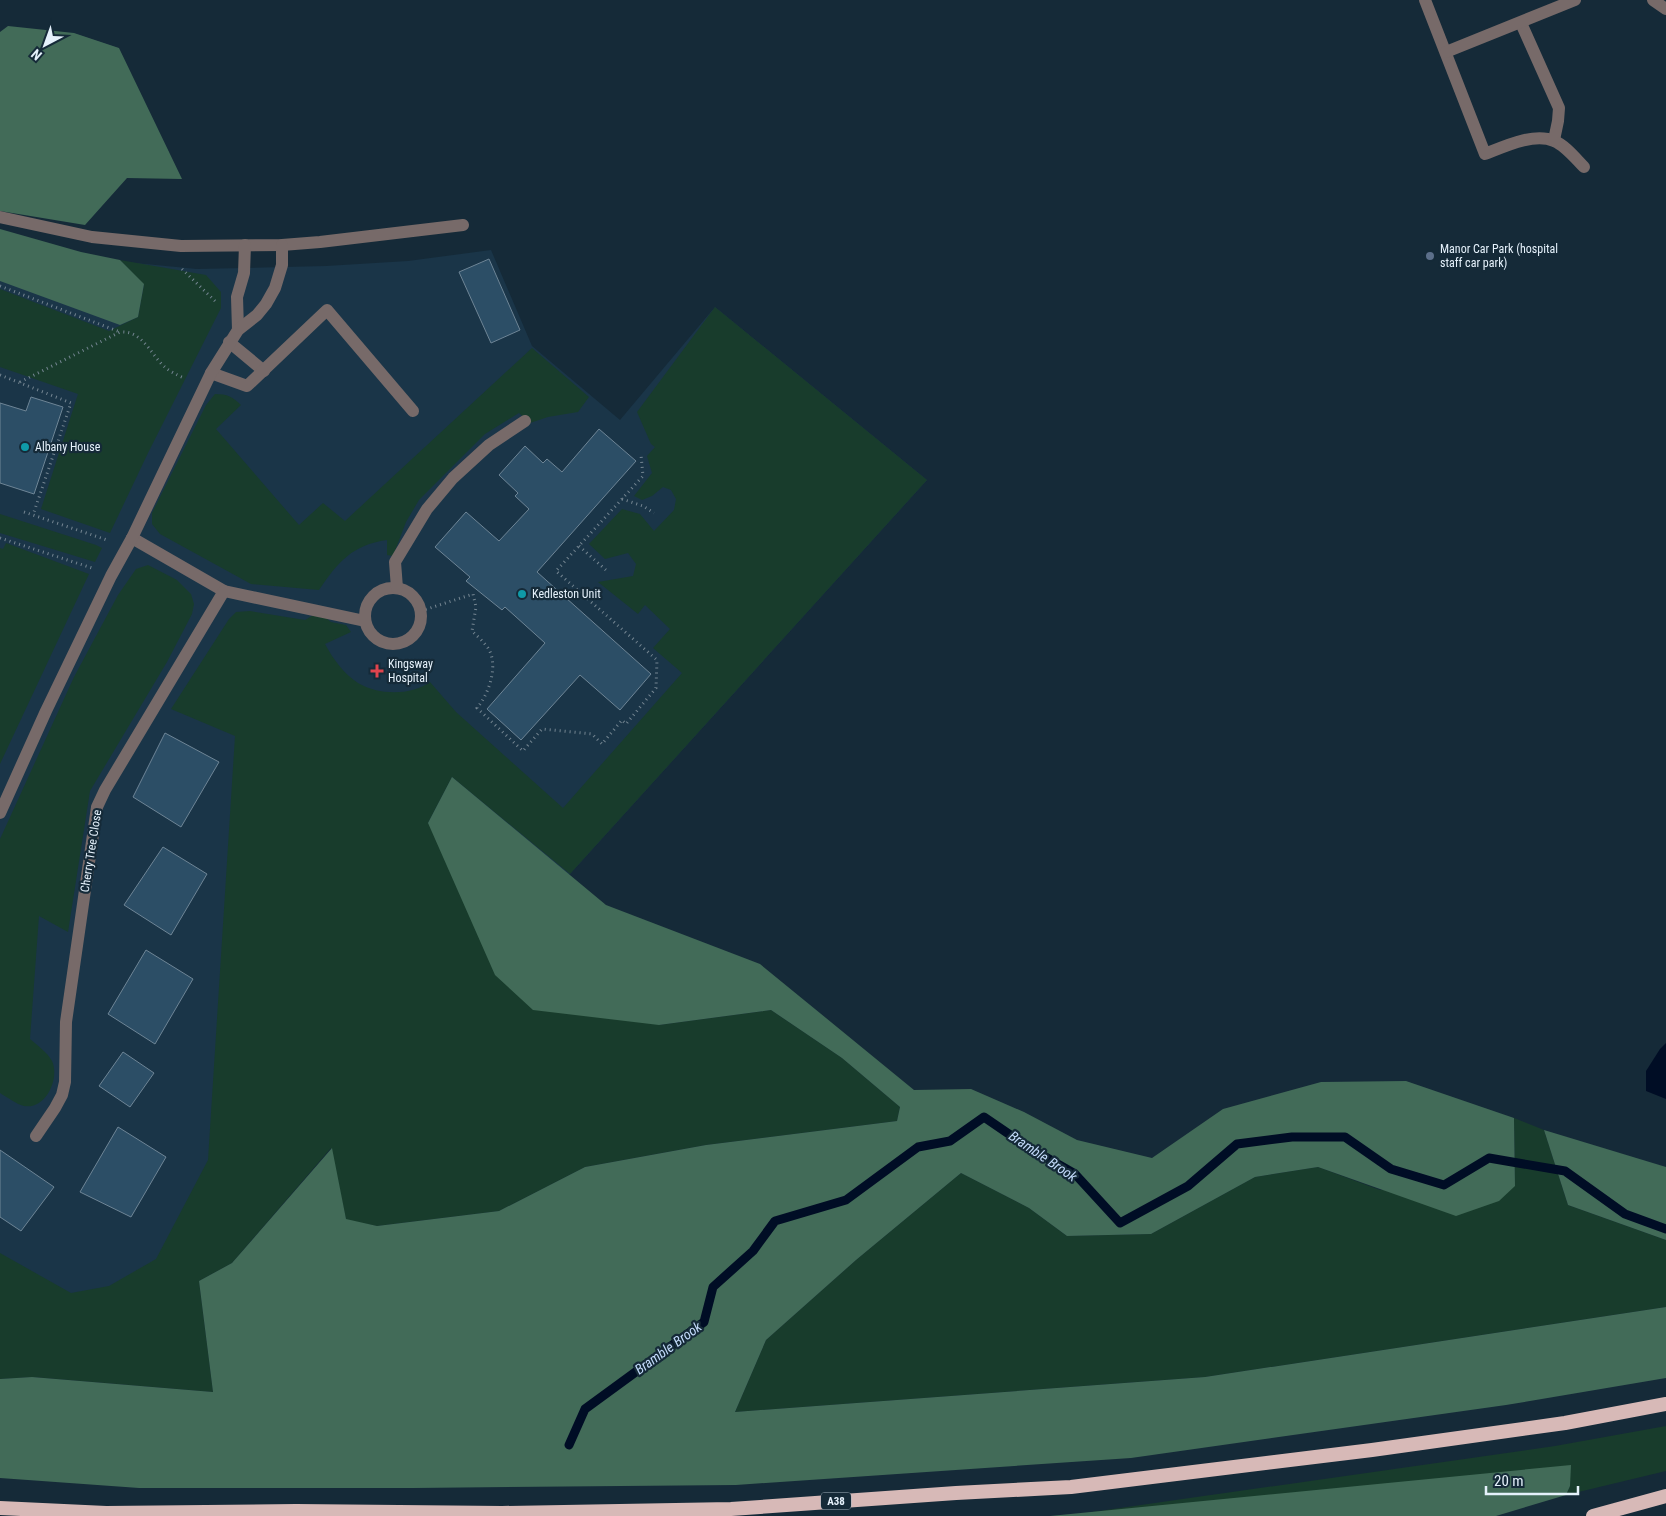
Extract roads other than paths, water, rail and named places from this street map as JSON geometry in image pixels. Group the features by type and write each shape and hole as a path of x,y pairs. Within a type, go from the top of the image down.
{"highway":[{"name":"A38","path":"0,1508 106,1513 296,1511 502,1513 731,1509 956,1492 1071,1487 1382,1449 1565,1423 1666,1404"},
{"path":"1593,1516 1666,1496"}],"lane":[{"path":"1425,0 1485,154 1519,140 1554,140 1584,167"},
{"path":"1446,52 1575,0"},
{"path":"1653,0 1666,8"},
{"path":"1521,23 1558,108 1558,121 1554,140"},
{"path":"0,217 92,237 181,246 282,245 462,225"},
{"path":"0,813 46,711 211,373 238,330 257,315 275,288 282,265 282,245"},
{"path":"238,330 237,297 244,273 245,246"},
{"path":"211,373 247,386 327,310 414,411"},
{"path":"229,342 264,371"},
{"path":"397,588 394,562 426,509 453,478 489,445 525,421"},
{"path":"129,542 224,591 365,621"},
{"path":"388,588 397,588 407,591 414,597 420,610 421,624 410,640 392,645 382,643 374,638 368,630 365,612 373,596 388,588"},
{"name":"Cherry Tree Close","path":"36,1136 62,1095 65,1082 66,1022 97,807 105,790 224,591"}],"waterway":[{"name":"Bramble Brook","path":"569,1445 585,1409 704,1322 713,1287 753,1251 775,1221 846,1200 918,1147 950,1141 984,1117 1028,1147 1075,1174 1120,1223 1188,1186 1237,1144 1292,1137 1345,1137 1391,1169 1444,1185 1489,1158 1565,1171 1625,1214 1666,1229"}],"place":[{"name":"Manor Car Park (hospital staff car park)","path":"1430,256"},
{"name":"Albany House","path":"25,447"},
{"name":"Kedleston Unit","path":"522,594"},
{"name":"Kingsway Hospital","path":"377,671"}]}
